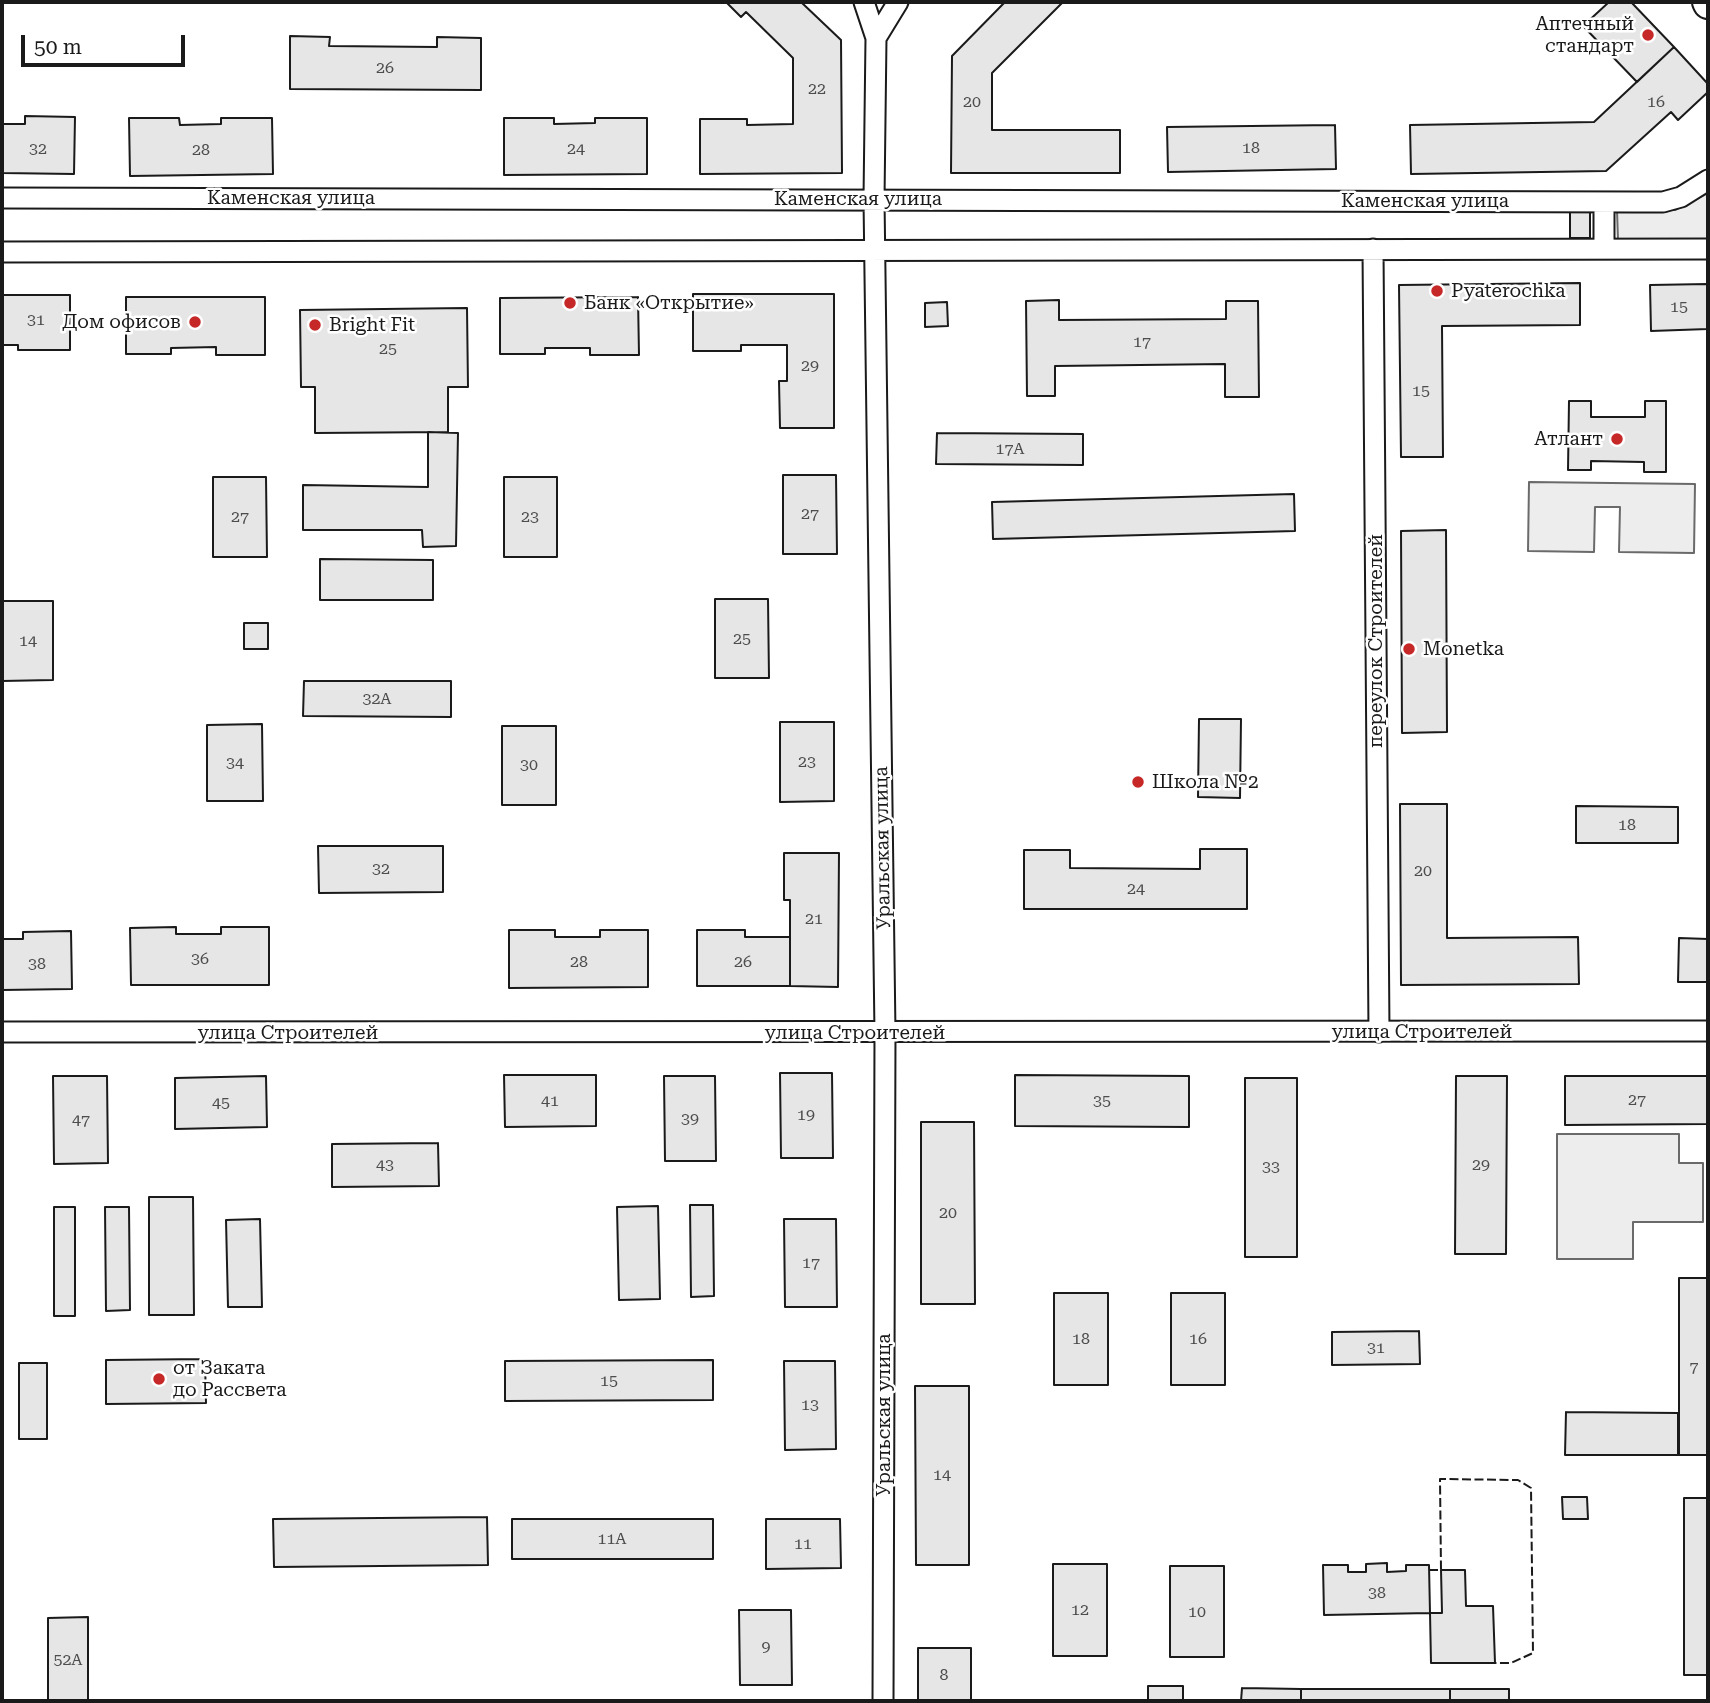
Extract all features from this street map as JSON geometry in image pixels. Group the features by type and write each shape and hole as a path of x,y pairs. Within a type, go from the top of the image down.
{"street":[{"path":"864,2 876,37"},
{"path":"876,37 898,2"},
{"name":"Уральская улица","path":"876,37 874,199 885,1034 883,1701"},
{"name":"Каменская улица","path":"2,198 1663,202 1696,190 1708,180"},
{"path":"1604,202 1604,249"},
{"name":"переулок Строителей","path":"1373,249 1379,1032"},
{"path":"2,252 1708,249"},
{"name":"улица Строителей","path":"2,1032 885,1034 1708,1031"}],"shaded area":[{"path":"1708,193 1708,240 1618,241 1617,210 1675,210"},
{"path":"1529,482 1695,484 1694,553 1619,552 1620,507 1595,507 1594,552 1528,551"},
{"path":"1557,1134 1679,1134 1679,1163 1703,1163 1703,1222 1633,1222 1633,1259 1557,1259"}],"building":[{"path":"726,2 801,2 841,40 842,173 700,174 700,119 747,119 747,125 793,124 793,58 746,12 741,17"},
{"path":"1005,2 1063,2 992,73 992,130 1120,130 1120,173 951,173 952,56"},
{"path":"1609,2 1631,2 1674,47 1637,82 1583,26"},
{"path":"290,36 330,37 329,46 437,47 437,37 481,38 481,90 290,89"},
{"path":"1674,47 1708,84 1708,92 1678,120 1671,112 1606,171 1411,174 1410,125 1594,122"},
{"path":"25,116 75,117 74,174 2,173 2,124 25,124"},
{"path":"129,118 179,118 180,125 221,124 221,118 272,118 273,174 130,176"},
{"path":"504,118 554,118 554,124 595,123 595,118 647,118 647,174 504,175"},
{"path":"1335,125 1336,169 1168,172 1167,127"},
{"path":"1570,210 1590,210 1590,238 1570,238"},
{"path":"1580,283 1580,325 1442,326 1443,457 1401,457 1399,285"},
{"path":"1708,284 1708,329 1651,331 1650,285"},
{"path":"693,294 834,294 834,428 780,428 779,381 787,381 787,345 741,345 741,351 693,351"},
{"path":"2,295 70,295 70,350 18,350 18,345 2,345"},
{"name":"Дом офисов","path":"126,297 265,297 265,355 216,355 216,347 171,348 171,354 126,354"},
{"path":"638,297 639,355 590,355 590,348 545,348 545,354 500,354 500,298"},
{"path":"1059,300 1059,320 1226,319 1226,301 1258,301 1259,397 1225,397 1225,364 1055,366 1055,396 1027,396 1026,301"},
{"path":"947,302 948,326 925,327 925,303"},
{"path":"467,308 468,387 448,387 448,432 315,433 315,387 301,387 300,310"},
{"name":"Атлант","path":"1569,401 1591,401 1591,417 1645,417 1645,401 1666,401 1666,472 1644,472 1644,462 1591,461 1591,470 1568,470"},
{"path":"428,432 458,433 456,546 423,547 422,530 303,530 303,485 428,487"},
{"path":"937,433 1083,434 1083,465 936,464"},
{"path":"783,475 836,475 837,554 783,554"},
{"path":"213,477 266,477 267,557 213,557"},
{"path":"504,477 557,477 557,557 504,557"},
{"path":"1294,494 1295,531 993,539 992,502"},
{"path":"1446,530 1447,732 1402,733 1401,531"},
{"path":"320,559 433,560 433,600 320,600"},
{"path":"715,599 768,599 769,678 715,678"},
{"path":"2,601 53,601 53,680 2,681"},
{"path":"244,623 268,623 268,649 244,649"},
{"path":"304,681 451,681 451,717 303,716"},
{"path":"1199,719 1241,719 1240,798 1198,797"},
{"path":"780,722 834,722 834,801 780,802"},
{"path":"262,724 263,801 207,801 207,725"},
{"path":"502,726 556,726 556,805 502,805"},
{"path":"1400,804 1447,804 1447,938 1578,937 1579,984 1401,985"},
{"path":"1576,806 1678,807 1678,843 1576,843"},
{"path":"318,846 443,846 443,892 319,893"},
{"path":"1200,849 1247,849 1247,909 1024,909 1024,850 1070,850 1070,868 1200,869"},
{"path":"784,853 839,853 838,987 790,986 790,900 784,900"},
{"path":"176,927 176,934 221,934 221,927 269,927 269,985 131,985 130,928"},
{"path":"509,930 555,930 555,937 600,937 600,930 648,930 648,987 509,988"},
{"path":"697,930 745,930 745,937 790,937 790,986 697,986"},
{"path":"71,931 72,989 2,990 2,939 23,939 23,932"},
{"path":"1679,938 1708,939 1708,982 1678,982"},
{"path":"780,1073 832,1073 833,1158 781,1158"},
{"path":"504,1075 596,1075 596,1126 505,1127"},
{"path":"1015,1075 1189,1076 1189,1127 1015,1126"},
{"path":"53,1076 107,1076 108,1163 54,1164"},
{"path":"266,1076 267,1127 175,1129 175,1078"},
{"path":"664,1076 715,1076 716,1161 665,1161"},
{"path":"1456,1076 1507,1076 1506,1254 1455,1254"},
{"path":"1565,1076 1708,1076 1708,1124 1565,1125"},
{"path":"1245,1078 1297,1078 1297,1257 1245,1257"},
{"path":"921,1122 974,1122 975,1304 921,1304"},
{"path":"438,1143 439,1186 332,1187 332,1144"},
{"path":"149,1197 193,1197 194,1315 149,1315"},
{"path":"690,1205 713,1205 714,1296 691,1297"},
{"path":"658,1206 660,1299 619,1300 617,1207"},
{"path":"54,1207 75,1207 75,1316 54,1316"},
{"path":"105,1207 129,1207 130,1310 106,1311"},
{"path":"260,1219 262,1307 228,1307 226,1220"},
{"path":"784,1219 836,1219 837,1307 785,1307"},
{"path":"1679,1278 1708,1278 1708,1455 1679,1455"},
{"path":"1054,1293 1108,1293 1108,1385 1054,1385"},
{"path":"1171,1293 1225,1293 1225,1385 1171,1385"},
{"path":"1419,1331 1420,1364 1332,1365 1332,1332"},
{"path":"205,1359 206,1403 106,1404 106,1360"},
{"path":"713,1360 713,1400 505,1401 505,1361"},
{"path":"784,1361 835,1361 836,1449 785,1450"},
{"path":"19,1363 47,1363 47,1439 19,1439"},
{"path":"915,1386 969,1386 969,1565 916,1565"},
{"path":"1566,1412 1678,1413 1678,1455 1565,1455"},
{"path":"1562,1497 1587,1497 1588,1519 1563,1519"},
{"path":"1684,1498 1708,1498 1708,1675 1684,1675"},
{"path":"487,1517 488,1565 274,1567 273,1519"},
{"path":"512,1519 713,1519 713,1559 512,1559"},
{"path":"766,1519 840,1519 841,1568 766,1569"},
{"path":"1387,1563 1387,1572 1406,1571 1406,1565 1429,1565 1430,1613 1324,1615 1323,1565 1348,1565 1348,1572 1366,1572 1366,1564"},
{"path":"1053,1564 1107,1564 1107,1656 1053,1656"},
{"path":"1170,1566 1224,1566 1224,1657 1170,1657"},
{"path":"1441,1570 1465,1570 1466,1606 1493,1606 1495,1663 1431,1663 1430,1613 1442,1613"},
{"path":"739,1610 791,1610 792,1685 740,1685"},
{"path":"88,1617 88,1701 48,1701 48,1618"},
{"path":"918,1648 971,1648 971,1701 918,1701"},
{"path":"1148,1686 1183,1686 1183,1701 1148,1701"},
{"path":"1242,1688 1301,1689 1301,1701 1241,1701"},
{"path":"1301,1689 1450,1689 1450,1701 1301,1701"},
{"path":"1450,1689 1509,1689 1509,1701 1450,1701"}],"fence":[{"path":"1429,1570 1441,1570 1440,1479 1518,1480 1531,1488 1533,1653 1511,1663 1491,1663"}],"place":[{"name":"Аптечный стандарт","path":"1648,35"},
{"name":"Pyaterochka","path":"1437,291"},
{"name":"Банк «Открытие»","path":"570,303"},
{"name":"Дом офисов","path":"195,322"},
{"name":"Bright Fit","path":"315,325"},
{"name":"Атлант","path":"1617,439"},
{"name":"Monetka","path":"1409,649"},
{"name":"Школа №2","path":"1138,782"},
{"name":"от Заката до Рассвета","path":"159,1379"}]}
